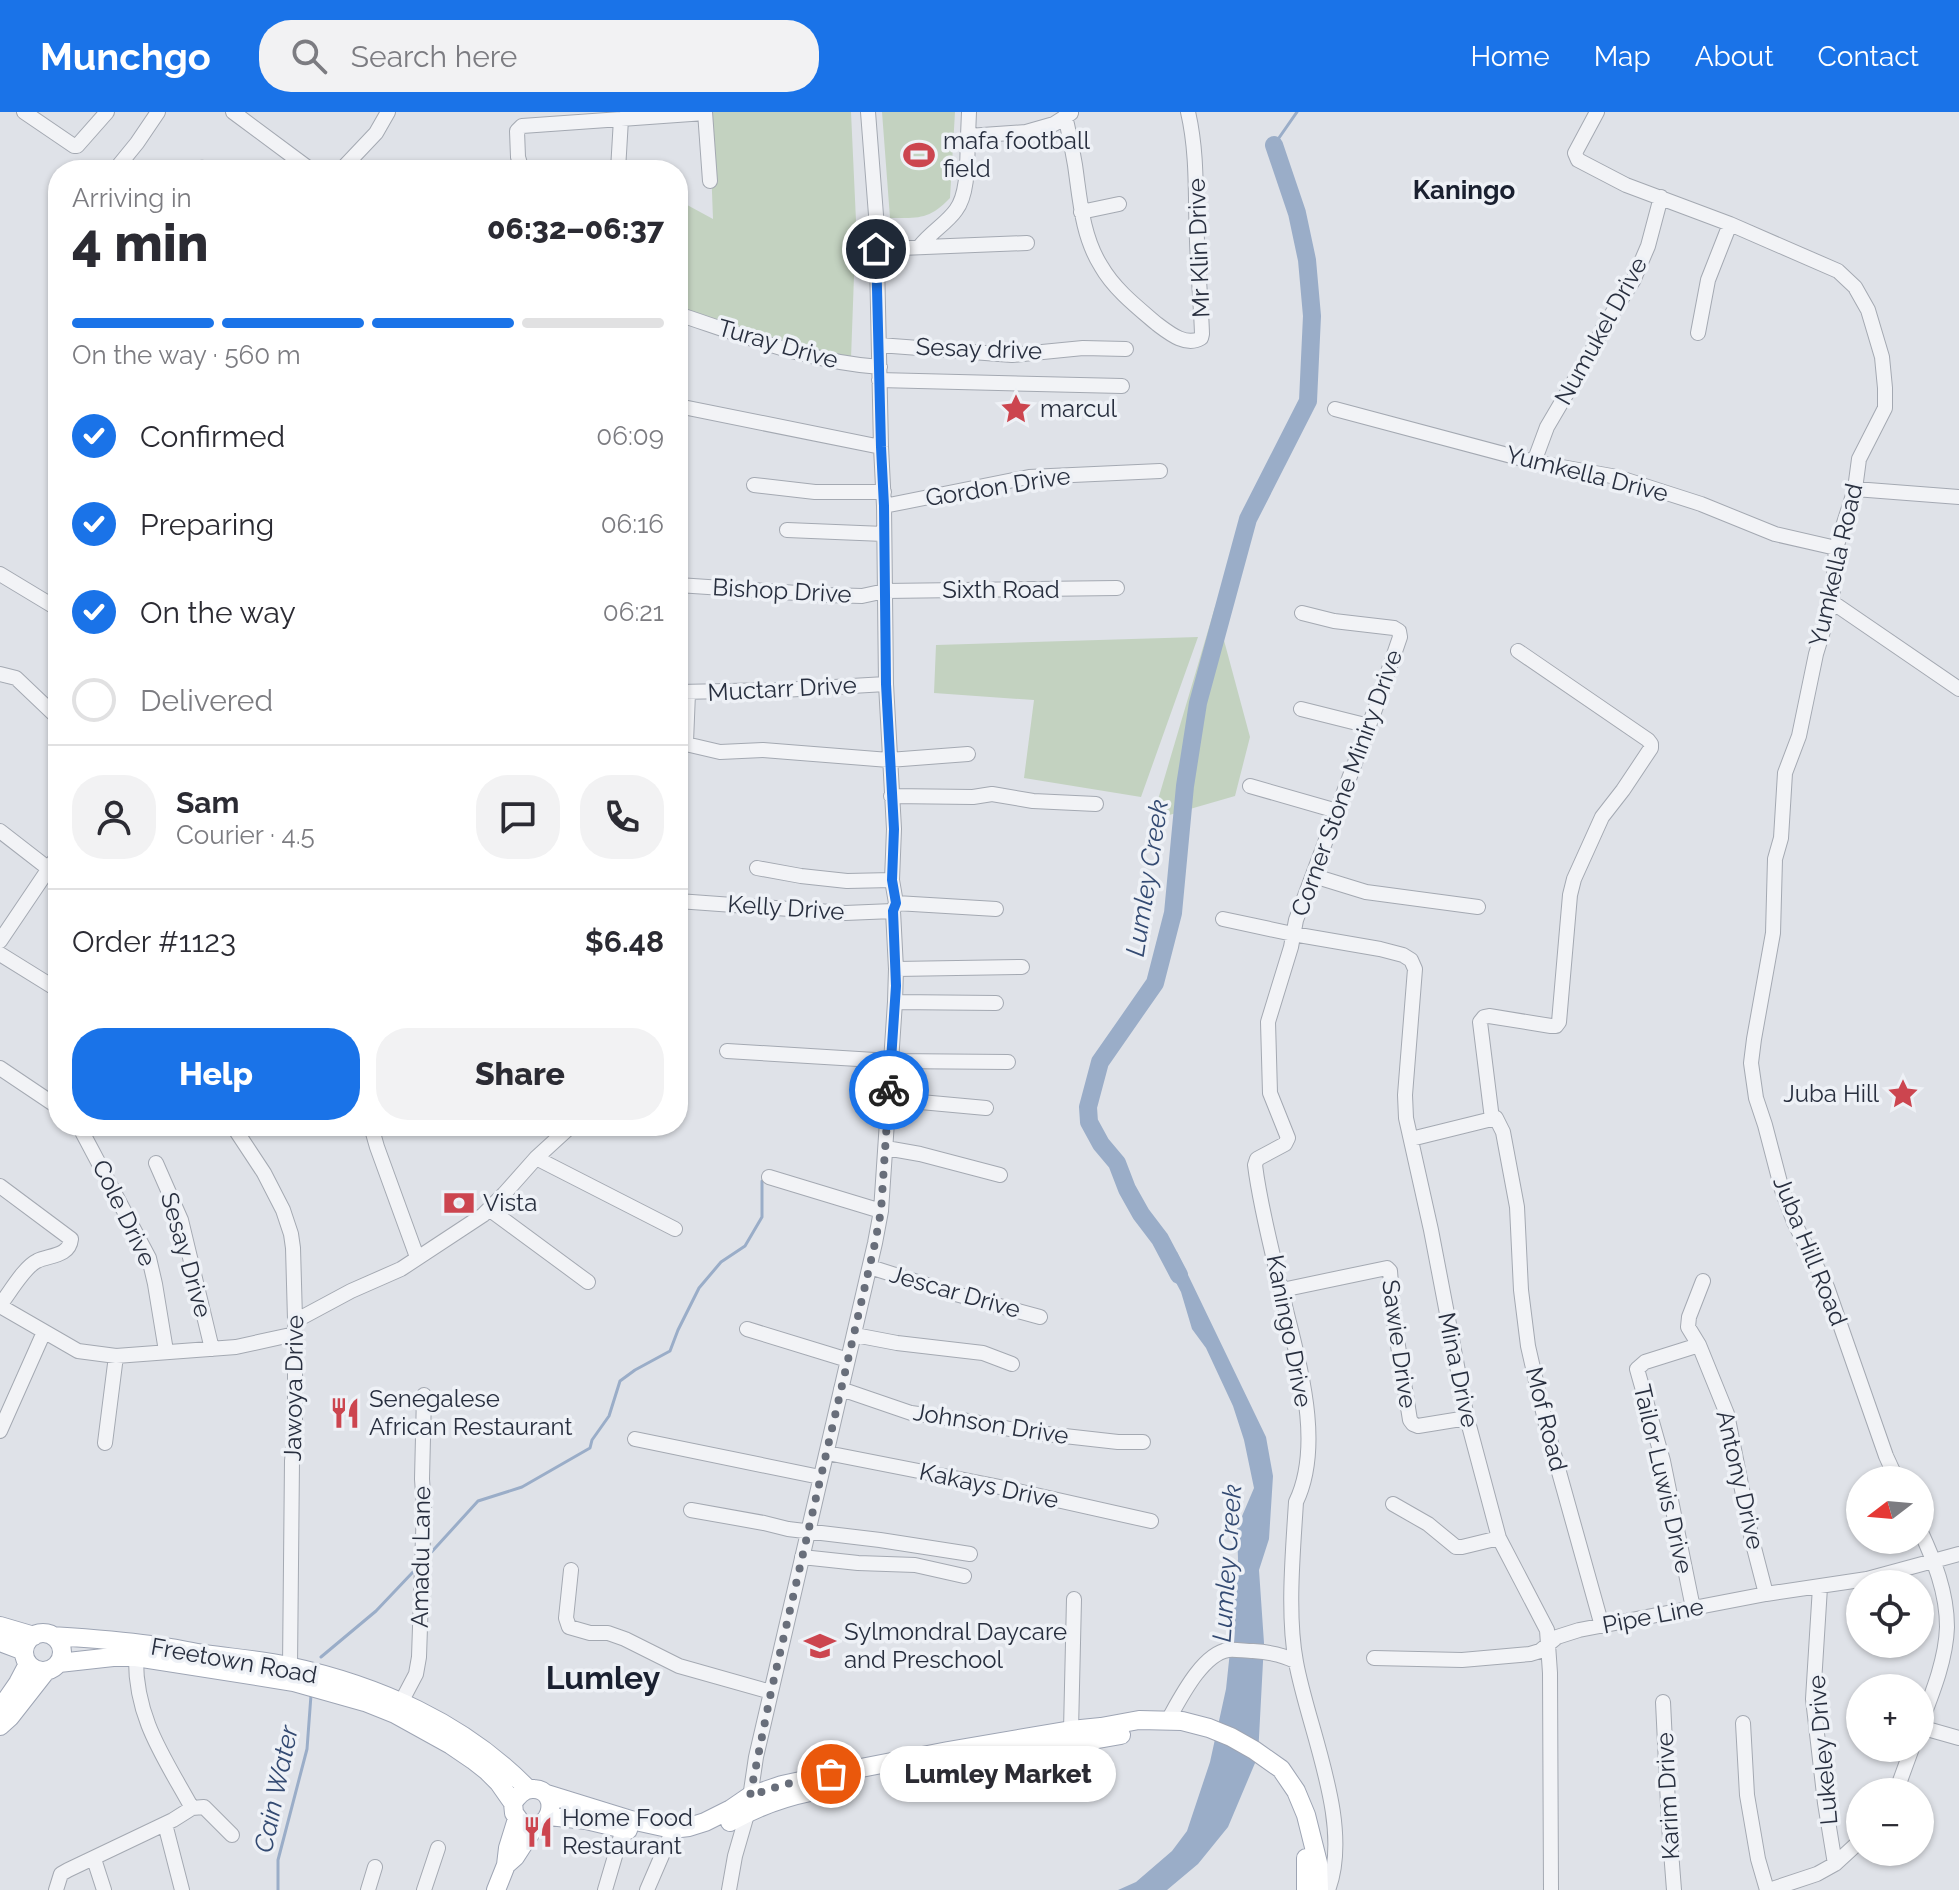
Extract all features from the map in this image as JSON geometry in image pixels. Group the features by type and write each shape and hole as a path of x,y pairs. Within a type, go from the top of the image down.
{"main road":[{"path":"0,1626 35,1647"},
{"path":"0,1642 35,1647 58,1641 62,1648 62,1656 0,1726"},
{"name":"Freetown Road","path":"35,1647 148,1644 290,1667 372,1690 473,1760 499,1783 515,1811"},
{"path":"35,1647 34,1669 53,1667"},
{"path":"0,1709 18,1683 35,1647"},
{"name":"Freetown Road","path":"53,1667 113,1657 136,1657 294,1682 398,1708 480,1747 528,1789"},
{"path":"515,1811 522,1824 586,1820 669,1839 692,1838 712,1831 749,1803 782,1785 948,1751 1139,1720 1209,1728 1254,1750 1296,1791 1306,1815 1318,1863 1319,1890"},
{"path":"496,1890 506,1865 520,1793 528,1789 672,1829 705,1822 749,1803 1176,1724"},
{"path":"1277,1772 1302,1840 1307,1865 1306,1890"},
{"path":"506,1865 550,1808 547,1794"}],"street":[{"path":"24,112 74,146 107,112"},
{"path":"233,112 298,160"},
{"path":"350,160 376,133 388,112"},
{"path":"729,1890 771,1692 870,1267 881,1211 886,1148 896,969 892,880 894,829 886,684 876,215 868,112"},
{"path":"920,246 956,211 962,199 967,170 969,112"},
{"name":"Mr Klin Drive","path":"1069,114 1081,212 1101,268 1161,327 1179,339 1196,341 1201,338 1197,173 1188,112"},
{"name":"Yumkella Road","path":"1597,112 1575,153 1578,160 1626,185 1730,224 1838,271 1855,287 1868,310 1882,357 1885,408 1859,459 1855,489 1836,548 1832,602 1816,654 1799,736 1785,773 1781,838 1775,859 1773,933 1758,1017"},
{"path":"519,160 517,131 527,125 590,116 621,119 705,113 710,181"},
{"path":"122,160 154,114"},
{"path":"968,136 1026,132 1054,124 1069,114"},
{"path":"619,160 621,119"},
{"name":"Numukel Drive","path":"1534,462 1547,427 1633,281 1648,246 1661,197"},
{"path":"1081,212 1119,204"},
{"path":"1698,333 1708,280 1730,224"},
{"path":"876,249 1027,243"},
{"name":"Turay Drive","path":"688,317 822,360 853,365 880,374 1122,386"},
{"name":"Sesay drive","path":"879,345 1012,355 1083,348 1126,349"},
{"path":"688,408 881,447"},
{"name":"Yumkella Drive","path":"1335,409 1534,462 1617,477 1701,504 1775,534 1836,548"},
{"name":"Gordon Drive","path":"754,485 884,499 1029,477 1160,471"},
{"path":"1855,489 1959,497"},
{"path":"787,530 884,534"},
{"path":"0,574 48,603"},
{"name":"Bishop Drive","path":"688,586 862,596 885,591"},
{"name":"Sixth Road","path":"885,591 1117,588"},
{"path":"1832,602 1959,689"},
{"name":"Corner Stone Miniry Drive","path":"1293,934 1400,637 1399,631 1394,628 1334,621 1302,613"},
{"name":"Mof Road","path":"1518,651 1651,744 1602,817 1574,879 1559,1022 1551,1026 1489,1016 1480,1022 1492,1119 1499,1121 1503,1132 1517,1207 1521,1290 1528,1346 1547,1429 1602,1626"},
{"path":"0,674 16,678 48,708"},
{"name":"Muctarr Drive","path":"688,693 886,684"},
{"path":"1301,709 1369,726"},
{"path":"688,744 720,752 763,750 889,760 968,754"},
{"path":"1250,786 1337,811"},
{"path":"891,796 973,797 992,794 1033,801 1096,804"},
{"path":"0,831 48,868"},
{"path":"757,868 847,881 892,880"},
{"path":"1314,876 1366,892 1478,907"},
{"path":"0,941 48,879"},
{"name":"Kelly Drive","path":"688,902 845,913 895,907 996,909"},
{"path":"1223,919 1293,934"},
{"name":"Mina Drive","path":"1293,934 1403,955 1411,960 1415,969 1406,1118 1467,1418 1499,1538 1547,1630 1551,1890"},
{"name":"Kaningo Drive","path":"1293,934 1268,1022 1270,1093 1288,1138 1285,1144 1257,1159 1255,1165 1305,1393 1307,1468 1296,1502 1292,1605 1295,1661 1330,1799 1335,1835 1333,1875 1328,1890"},
{"path":"0,954 48,984"},
{"path":"896,969 1022,967"},
{"path":"895,1002 996,1003"},
{"name":"Juba Hill Road","path":"1758,1017 1751,1063 1753,1078 1782,1190 1794,1222 1827,1287 1891,1466"},
{"path":"727,1051 891,1061 1008,1062"},
{"path":"0,1068 48,1100"},
{"path":"888,1099 986,1108"},
{"path":"1411,1139 1492,1119"},
{"name":"Cole Drive","path":"84,1136 149,1258 166,1351"},
{"name":"Jawoya Drive","path":"240,1136 283,1210 293,1248 296,1327 290,1667"},
{"path":"374,1136 417,1257"},
{"path":"0,1186 71,1239 71,1243 60,1254 31,1265 0,1306 78,1351 116,1356 236,1347 296,1327 351,1291 401,1269 448,1239 489,1209 560,1136"},
{"path":"886,1148 1000,1175"},
{"path":"536,1158 675,1229"},
{"name":"Sesay Drive","path":"156,1163 181,1220 212,1349"},
{"path":"769,1177 881,1211"},
{"path":"489,1209 588,1282"},
{"name":"Jescar Drive","path":"870,1267 1040,1317"},
{"name":"Sawie Drive","path":"1282,1290 1387,1268 1390,1271 1394,1321 1410,1420 1418,1426 1467,1418"},
{"name":"Antony Drive","path":"1703,1281 1688,1327 1699,1345 1727,1414 1766,1594"},
{"path":"747,1329 848,1360"},
{"path":"0,1431 44,1332"},
{"path":"855,1335 983,1353 1012,1364"},
{"name":"Tailor Luwis Drive","path":"1693,1608 1663,1461 1637,1369 1645,1362 1699,1345"},
{"path":"105,1443 116,1356"},
{"name":"Johnson Drive","path":"841,1389 911,1413 1020,1431 1143,1442"},
{"name":"Amadu Lane","path":"398,1708 416,1674 419,1657 424,1395"},
{"path":"635,1439 820,1477"},
{"name":"Kakays Drive","path":"827,1453 1151,1521"},
{"path":"1393,1504 1428,1524 1456,1547 1499,1538"},
{"path":"691,1510 808,1532 970,1554"},
{"path":"1932,1554 1942,1591 1947,1626 1934,1686"},
{"name":"Pipe Line","path":"1374,1658 1462,1660 1540,1651 1557,1637 1579,1630 1766,1594 1867,1579 1959,1554"},
{"path":"802,1557 915,1565 964,1576"},
{"path":"571,1570 566,1618 569,1627 590,1633 608,1633 679,1666 771,1692"},
{"name":"Lukeley Drive","path":"1820,1587 1813,1699 1835,1864"},
{"path":"1071,1730 1074,1599"},
{"path":"1176,1724 1187,1689 1215,1655 1228,1650 1267,1652 1295,1661"},
{"path":"136,1657 137,1685 145,1720 192,1808"},
{"name":"Karim Drive","path":"1663,1702 1674,1890"},
{"path":"1743,1723 1747,1795 1758,1859 1768,1890 1817,1874 1846,1854"},
{"path":"1934,1730 1959,1738"},
{"path":"56,1890 61,1874 192,1808 204,1807 232,1835"},
{"path":"165,1824 182,1890"},
{"path":"605,1890 623,1829"},
{"path":"647,1890 669,1839"},
{"path":"424,1890 438,1848"},
{"path":"94,1859 104,1890"},
{"path":"368,1890 375,1867"}],"green space":[{"path":"709,112 851,112 856,221 851,359 761,337 688,313 688,205 713,219"},
{"name":"mafa football field","path":"882,112 955,112 950,198 929,214 890,218"},
{"path":"1215,607 1250,737 1235,796 1152,820"},
{"path":"1198,637 1141,797 1024,778 1034,700 934,693 936,645"}],"water":[{"path":"1177,1252 1266,1437 1273,1476 1269,1539 1259,1570 1264,1643 1258,1756 1228,1827 1198,1864 1167,1890 1118,1890 1136,1882 1172,1851 1187,1831 1210,1762 1226,1689 1238,1559 1237,1528 1254,1488 1233,1406 1206,1348 1192,1329 1181,1292 1163,1258"}],"waterway":[{"path":"1274,145 1297,112"},
{"name":"Lumley Creek","path":"1179,1275 1127,1189 1117,1163 1101,1144 1089,1122 1088,1107 1100,1062 1155,983 1173,913 1185,786 1198,703 1248,519 1308,401 1312,316 1307,260 1297,213 1274,145"},
{"name":"Cain Water","path":"427,1557 478,1501 522,1487 590,1448 609,1416 620,1381 670,1351 699,1288 721,1262 745,1246 762,1217 762,1181"},
{"name":"Cain Water","path":"321,1657 376,1611 413,1572"},
{"name":"Cain Water","path":"278,1890 278,1860 307,1749 311,1695"}],"way so far":[{"path":"831,1774 750,1796 756,1757 875,1243 881,1211 889,1090"}],"place":[{"name":"mafa football field","path":"919,155"},
{"name":"marcul","path":"1016,409"},
{"name":"Juba Hill","path":"1903,1094"},
{"name":"Vista","path":"459,1203"},
{"name":"Senegalese African Restaurant","path":"345,1413"},
{"name":"Sylmondral Daycare and Preschool","path":"820,1646"},
{"name":"Lumley Market","path":"831,1774"},
{"name":"Home Food Restaurant","path":"538,1832"}],"district":[{"name":"Kaningo","path":"1464,190"},
{"name":"Lumley","path":"603,1678"}],"route":[{"path":"876,249 886,684 894,829 892,880 896,903 893,911 895,1002 889,1090"}]}
